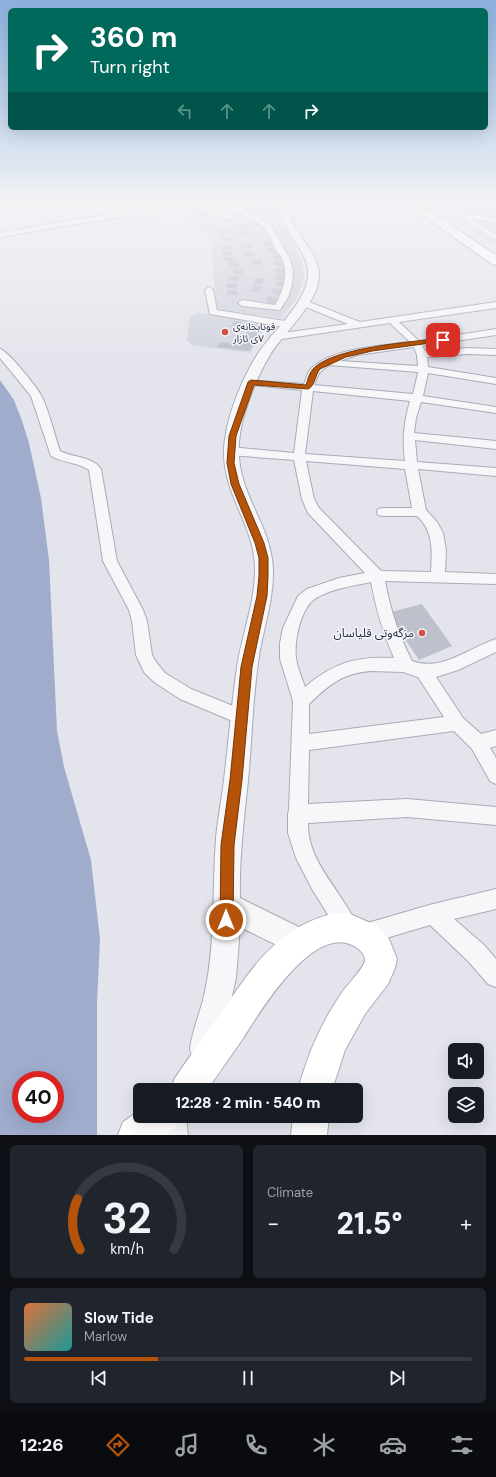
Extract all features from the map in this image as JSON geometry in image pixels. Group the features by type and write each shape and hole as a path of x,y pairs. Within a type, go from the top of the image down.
{"main road":[{"path":"487,255 496,261"},
{"path":"194,1080 268,974 286,955 301,943 325,931 335,928 355,930 376,946 380,954 380,965 373,978 356,1000 338,1028 321,1068 317,1083"},
{"path":"136,1135 152,1123"},
{"path":"309,1135 310,1123"}],"street":[{"path":"242,303 277,308 287,289 288,266 283,255"},
{"path":"194,1080 222,975 226,940 228,845 247,667 262,596 264,563 260,543 233,476 230,450 234,432 251,382 260,362 280,331 304,303 313,283 313,270 306,255"},
{"path":"209,290 213,312 280,331 360,325 496,305"},
{"path":"304,303 360,325"},
{"path":"392,320 419,349 423,369 408,436 420,512"},
{"path":"419,349 496,332"},
{"path":"406,666 392,636 383,610 377,576 326,526 313,510 308,499 299,458 308,387 314,372 326,362 355,352 419,349 496,352"},
{"path":"0,352 9,361 36,396 55,453 63,457 85,462 95,469 110,561 114,574 136,610 140,625 144,654 150,668 160,680 175,689 242,717"},
{"path":"326,362 423,369 496,381"},
{"path":"440,372 496,371"},
{"path":"251,382 417,398 496,410"},
{"path":"408,436 496,444"},
{"path":"230,450 299,458 412,464 496,472"},
{"path":"383,512 420,512 431,521 439,546 438,578"},
{"path":"496,579 377,576 339,583 312,593 303,600 291,628 288,643 288,659 300,702 297,814 298,833 301,846 306,858 355,930 496,899"},
{"path":"300,702 318,686 339,671 352,667 368,665 406,666 423,671 442,668 496,645"},
{"path":"423,671 457,723 478,743 496,775"},
{"path":"300,743 457,723"},
{"path":"478,743 496,738"},
{"path":"297,814 407,808 496,816"},
{"path":"226,906 301,943"},
{"path":"433,914 476,953 496,976"},
{"path":"174,1123 175,1135"}],"shaded area":[{"path":"212,255 299,255 302,262 304,277 297,298 281,318 216,309"},
{"name":"قوتابخانەی ٧ی ئازار","path":"199,313 267,324 250,353 193,345 187,341 190,316"}],"water":[{"path":"0,380 14,400 22,421 29,443 41,498 49,560 57,731 64,767 91,860 100,939 97,1003 97,1135 0,1135"}],"building":[{"path":"245,255 255,256 246,257"},
{"path":"273,255 282,256 282,260 272,259"},
{"path":"224,257 234,257 236,262 226,261"},
{"path":"252,259 261,259 262,264 253,265"},
{"path":"275,261 285,262 284,267 274,265"},
{"path":"229,262 239,263 239,268 229,266"},
{"path":"276,268 286,269 285,274 275,272"},
{"path":"233,269 243,270 242,275 232,273"},
{"path":"277,274 287,275 286,281 276,279"},
{"path":"229,276 239,276 238,282 228,280"},
{"path":"255,278 264,279 263,284 254,284"},
{"path":"276,281 286,282 285,287 275,285"},
{"path":"227,283 238,284 237,289 226,287"},
{"path":"255,285 263,287 258,292 249,291"},
{"path":"273,288 283,290 280,295 273,294 274,293 271,292"},
{"path":"227,290 238,291 237,296 227,294"},
{"path":"268,296 278,298 275,304 268,303 269,301 265,300"},
{"path":"234,321 264,326 249,351 217,347 221,342 239,344 248,330 230,327"},
{"name":"مزگەوتی قلیاسان","path":"422,604 452,646 419,660 392,619 391,612"}],"place":[{"name":"قوتابخانەی ٧ی ئازار","path":"225,332"},
{"name":"مزگەوتی قلیاسان","path":"422,633"}],"route":[{"path":"226,920 228,845 236,780 242,708 247,667 262,596 264,576 260,543 240,498 230,463 230,450 236,424 251,382 308,387 314,372 318,368 326,362 344,355 372,349 443,340"}]}
